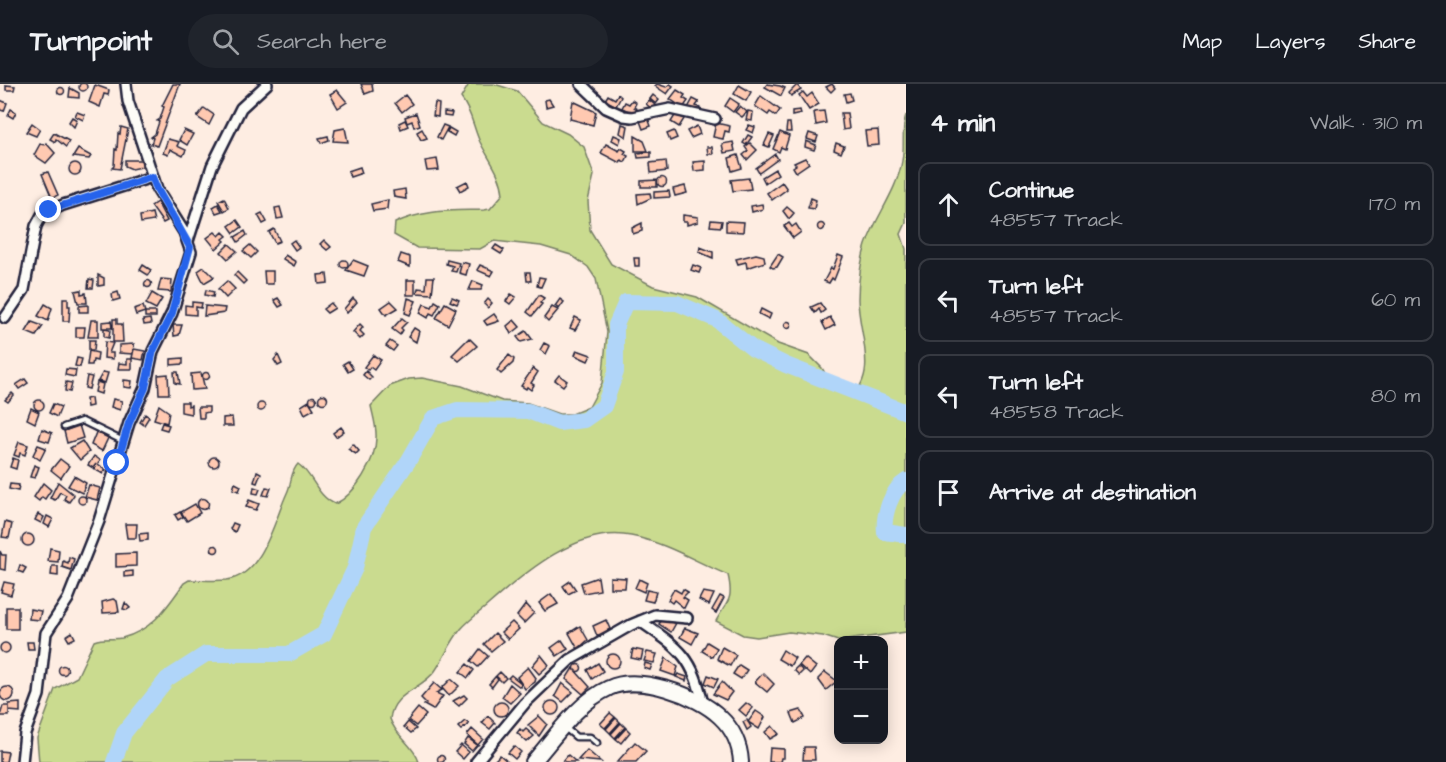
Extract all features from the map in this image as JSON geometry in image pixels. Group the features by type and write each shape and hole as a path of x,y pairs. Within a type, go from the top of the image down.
{"street":[{"path":"126,84 128,101 152,177 163,201 188,241"},
{"path":"22,762 25,733 39,695 46,633 71,591 99,521 123,441 145,388 153,351 172,313 190,257 188,241 212,166 241,108 267,84"},
{"path":"581,84 606,108 624,116 632,117 670,109 715,119"},
{"path":"5,318 24,290 36,226 42,215 75,201 152,177"},
{"path":"476,762 525,703 561,667 640,621 665,614 687,618"},
{"path":"640,621 678,650 691,664 703,705"},
{"path":"533,762 595,696 611,687 629,682 656,685 703,705 727,725 738,746 741,762"}],"lane":[{"path":"64,427 82,421 123,441"},
{"path":"564,727 576,737 590,737 597,743"}],"green space":[{"path":"469,84 494,84 517,91 543,122 568,134 584,147 594,175 588,201 590,230 611,264 653,286 697,297 778,344 809,355 822,368 835,390 850,397 859,388 866,365 858,299 863,258 870,234 896,183 903,155 906,115 906,223 901,234 906,249 906,632 876,636 834,636 834,640 789,632 757,637 743,635 716,621 730,596 728,575 657,543 612,534 592,538 554,554 518,579 464,626 435,671 396,703 390,719 419,762 39,762 37,738 55,689 77,677 94,641 122,638 142,629 158,616 184,583 189,580 227,580 239,576 250,568 272,532 298,464 323,496 335,504 350,493 363,476 375,447 376,430 371,406 390,386 409,379 422,378 462,386 502,401 528,403 559,414 572,414 589,407 602,383 607,332 596,279 588,267 571,255 541,246 494,241 480,249 417,248 394,235 395,223 406,218 438,212 490,209 503,194 497,174 461,98"}],"building":[{"path":"83,83 87,87 83,91 79,87"},
{"path":"173,84 180,84 157,146 151,144 153,138 151,137 155,134 159,122 157,121 164,107 162,106"},
{"path":"361,84 372,84 373,91 365,94"},
{"path":"657,84 666,87 670,84 673,86 667,94 655,86"},
{"path":"767,84 785,88 781,96 765,87"},
{"path":"832,84 835,88 831,92 826,87"},
{"path":"6,85 15,86 14,90 6,90"},
{"path":"95,85 109,90 108,95 104,94 100,107 89,102"},
{"path":"739,85 751,92 746,101 734,94"},
{"path":"797,85 801,90 791,96 789,93"},
{"path":"61,87 65,91 61,95 57,91"},
{"path":"70,88 79,93 79,98 69,97"},
{"path":"337,90 347,102 338,108 330,94"},
{"path":"677,90 685,95 683,98 688,101 683,108 670,99"},
{"path":"803,92 807,97 812,93 819,104 809,110 799,95"},
{"path":"850,93 852,100 846,102 844,94"},
{"path":"618,94 621,97 616,106 605,100 608,95 615,99"},
{"path":"405,95 412,104 402,112 395,103"},
{"path":"653,95 659,100 656,104 650,99"},
{"path":"761,96 780,110 776,116 770,112 768,115 755,106"},
{"path":"730,98 739,104 733,112 725,106"},
{"path":"549,99 553,105 546,107 545,100"},
{"path":"693,99 699,102 696,106 700,108 698,113 688,108"},
{"path":"0,100 7,103 4,111 0,110"},
{"path":"632,100 636,103 635,114 622,108 625,102 629,104"},
{"path":"649,100 655,105 652,109 646,104"},
{"path":"573,101 596,112 593,125 570,119"},
{"path":"435,103 439,104 438,117 433,116"},
{"path":"740,106 747,112 742,117 735,112"},
{"path":"204,108 214,115 209,125 197,117"},
{"path":"11,109 16,112 13,118 8,115"},
{"path":"800,110 801,114 792,116 792,111"},
{"path":"748,111 753,112 752,121 746,120"},
{"path":"824,111 826,123 816,125 814,112"},
{"path":"77,112 85,115 83,120 75,116"},
{"path":"444,112 452,113 451,117 444,116"},
{"path":"416,113 420,125 414,127 412,121 407,123 405,117"},
{"path":"841,113 847,113 849,129 843,130"},
{"path":"676,114 684,119 679,127 671,122"},
{"path":"72,117 77,120 74,127 69,122"},
{"path":"648,118 651,126 643,129 640,121"},
{"path":"405,120 408,126 401,129 399,123"},
{"path":"32,123 40,129 36,136 26,132"},
{"path":"716,123 730,126 729,132 725,131 723,139 713,137"},
{"path":"787,123 790,123 791,132 786,132"},
{"path":"622,124 628,126 626,137 620,133"},
{"path":"443,125 448,127 441,140 437,137"},
{"path":"749,125 755,127 753,133 746,130"},
{"path":"697,126 700,134 691,138 687,131"},
{"path":"121,127 128,129 120,169 112,168"},
{"path":"345,128 348,142 333,141 335,130"},
{"path":"449,128 456,132 454,136 447,132"},
{"path":"422,129 427,138 421,140 417,132"},
{"path":"184,130 193,134 187,145 179,140"},
{"path":"878,130 879,145 867,146 865,131"},
{"path":"674,131 677,138 670,141 667,134"},
{"path":"780,132 789,136 785,149 781,147 779,152 773,149"},
{"path":"54,133 69,141 66,147 56,139 55,142 50,139"},
{"path":"809,133 818,136 816,142 807,139"},
{"path":"769,134 774,136 769,147 764,145"},
{"path":"614,135 621,138 619,144 612,140"},
{"path":"748,135 752,137 746,145 743,143"},
{"path":"328,136 329,140 321,143 319,138"},
{"path":"635,136 644,141 648,151 635,151"},
{"path":"168,139 179,142 177,146 186,150 183,156 170,149 168,155 163,153"},
{"path":"806,141 816,145 814,150 805,147"},
{"path":"733,142 735,151 724,153 722,144"},
{"path":"46,143 55,153 46,163 34,155 40,144 45,145"},
{"path":"750,143 757,150 747,160 743,155 748,151 745,147"},
{"path":"836,143 844,146 841,153 834,150"},
{"path":"606,144 619,151 621,148 626,151 624,154 628,156 625,162 621,160 620,163 601,153"},
{"path":"707,147 712,147 713,154 708,154"},
{"path":"78,149 91,156 89,159 73,157"},
{"path":"651,152 651,157 638,158 637,153"},
{"path":"775,154 778,159 759,173 756,168"},
{"path":"738,155 742,168 732,171 729,158"},
{"path":"805,158 809,163 796,172 793,167 796,165 794,163"},
{"path":"437,159 439,170 427,171 425,161"},
{"path":"125,160 142,160 142,167 132,169 125,166"},
{"path":"666,161 667,171 651,173 650,163"},
{"path":"705,161 705,170 694,171 693,162"},
{"path":"77,163 81,169 77,175 73,175 69,167"},
{"path":"360,167 362,173 350,177 348,171"},
{"path":"775,169 778,174 765,183 762,177"},
{"path":"48,172 58,195 52,198 42,174"},
{"path":"662,178 666,182 662,186 658,182"},
{"path":"749,178 751,189 733,191 731,180"},
{"path":"657,180 657,187 641,187 641,181"},
{"path":"467,181 469,186 460,191 457,186"},
{"path":"782,182 787,189 772,200 767,193"},
{"path":"685,186 687,193 675,196 673,189"},
{"path":"405,189 406,199 394,197 393,191"},
{"path":"669,191 670,197 654,198 654,192"},
{"path":"650,193 651,198 638,204 637,194"},
{"path":"224,198 229,208 224,211 218,201"},
{"path":"811,198 816,200 814,209 808,208"},
{"path":"388,200 387,209 373,211 371,204"},
{"path":"157,202 167,221 163,223 151,206"},
{"path":"218,204 222,211 216,213 213,207"},
{"path":"762,204 763,209 752,212 751,206"},
{"path":"280,207 283,218 277,219 275,208"},
{"path":"787,207 794,213 789,219 783,211"},
{"path":"152,213 154,221 141,223 140,216"},
{"path":"262,213 267,222 263,224 258,215"},
{"path":"683,215 698,217 698,222 687,225 687,222 683,222"},
{"path":"237,220 242,227 234,233 229,226"},
{"path":"711,220 722,221 721,227 710,226"},
{"path":"726,221 744,222 743,232 726,231"},
{"path":"642,223 642,231 633,234 632,228"},
{"path":"789,223 792,227 796,224 801,232 793,238 784,226"},
{"path":"821,223 825,227 821,231 817,227"},
{"path":"274,229 280,241 275,243 269,232"},
{"path":"245,231 247,235 238,242 235,237"},
{"path":"215,232 219,236 223,232 227,236 216,249 207,238"},
{"path":"294,240 299,247 295,250 290,243"},
{"path":"324,240 331,247 327,250 320,244"},
{"path":"229,244 237,251 228,259 221,252"},
{"path":"250,245 257,252 251,258 243,251"},
{"path":"496,245 504,250 501,254 493,249"},
{"path":"700,247 713,252 713,258 699,252"},
{"path":"401,254 410,257 410,267 398,262"},
{"path":"756,254 764,256 765,262 747,268 746,262 738,264 736,259"},
{"path":"778,254 783,257 777,267 773,268 770,266"},
{"path":"285,255 296,262 294,266 283,259"},
{"path":"838,255 843,257 834,280 832,278 829,283 824,281 831,268 833,269"},
{"path":"634,258 639,258 639,266 635,266"},
{"path":"344,260 348,264 344,268 340,264"},
{"path":"353,260 368,266 364,276 346,270"},
{"path":"447,260 459,263 456,272 451,271 453,266 446,264"},
{"path":"462,262 469,264 466,275 459,273"},
{"path":"143,265 151,270 148,275 140,270"},
{"path":"480,265 494,271 491,276 477,270"},
{"path":"693,265 701,268 699,273 691,270"},
{"path":"204,267 214,277 204,283 198,271"},
{"path":"264,271 273,271 273,284 265,284"},
{"path":"237,272 246,281 243,284 234,275"},
{"path":"526,272 530,272 531,281 527,281"},
{"path":"327,274 328,283 319,284 318,275"},
{"path":"98,275 104,278 104,285 98,286"},
{"path":"427,277 434,277 432,294 417,293 418,288 426,289"},
{"path":"539,277 545,278 541,287 537,286"},
{"path":"89,279 94,280 93,288 88,288"},
{"path":"161,279 172,280 171,292 158,291"},
{"path":"407,280 415,280 415,295 407,295"},
{"path":"148,281 151,284 148,287 145,284"},
{"path":"227,281 235,289 226,298 218,289"},
{"path":"473,281 483,285 481,290 469,290"},
{"path":"81,290 81,294 86,293 87,303 78,303 75,291"},
{"path":"206,290 214,292 213,297 205,295"},
{"path":"118,292 120,299 113,301 112,294"},
{"path":"152,293 162,299 156,309 146,304"},
{"path":"511,294 516,297 510,304 506,301"},
{"path":"539,295 544,298 540,303 542,304 532,316 527,312"},
{"path":"452,297 459,300 457,304 450,301"},
{"path":"63,298 68,298 69,321 63,321"},
{"path":"278,298 283,305 279,307 274,300"},
{"path":"353,298 357,302 347,313 344,309"},
{"path":"408,298 416,301 410,315 405,313"},
{"path":"488,299 492,303 488,308 484,304"},
{"path":"560,299 564,302 559,309 555,306"},
{"path":"391,301 398,308 386,315 381,308"},
{"path":"435,301 440,304 434,315 430,313 428,318 420,313 424,304 432,307"},
{"path":"192,302 202,303 201,308 196,307 196,315 185,314 185,305 192,306"},
{"path":"331,303 335,308 327,313 323,309"},
{"path":"445,303 456,309 448,325 436,318"},
{"path":"820,303 825,310 821,313 819,309 815,313 811,307"},
{"path":"45,304 52,308 48,321 38,316"},
{"path":"88,305 88,312 79,312 79,306"},
{"path":"143,306 145,312 136,315 134,309"},
{"path":"205,306 225,308 224,313 204,316"},
{"path":"552,307 558,310 548,322 544,318"},
{"path":"761,309 771,314 769,319 759,314"},
{"path":"145,312 156,312 156,317 145,317"},
{"path":"494,314 499,321 487,325 484,321"},
{"path":"575,317 581,320 575,330 570,328"},
{"path":"830,317 835,325 826,330 822,322"},
{"path":"402,318 407,322 401,328 403,330 400,335 392,329"},
{"path":"113,319 117,319 117,324 122,324 123,342 113,342"},
{"path":"150,319 151,324 144,325 143,320"},
{"path":"91,320 98,320 98,337 88,337"},
{"path":"514,320 520,327 511,334 507,326"},
{"path":"111,321 112,328 102,328 102,322"},
{"path":"788,321 792,325 788,329 784,325"},
{"path":"32,322 43,326 36,336 26,332"},
{"path":"360,324 363,327 360,331 364,335 360,339 353,332"},
{"path":"173,325 182,325 179,335 174,336"},
{"path":"76,327 85,327 84,337 76,337"},
{"path":"414,328 419,331 416,342 408,337"},
{"path":"104,329 110,330 109,338 104,337"},
{"path":"526,331 532,339 521,342 517,337"},
{"path":"469,338 477,346 459,361 452,355"},
{"path":"89,340 95,340 94,350 89,350"},
{"path":"390,341 397,346 393,351 386,346"},
{"path":"105,342 113,343 109,353 113,353 113,359 104,358"},
{"path":"544,343 550,346 546,354 540,350"},
{"path":"134,344 133,354 119,353 119,345"},
{"path":"134,349 145,351 143,360 132,358"},
{"path":"577,350 591,355 588,361 575,355"},
{"path":"89,351 98,353 97,361 93,360 92,365 87,365"},
{"path":"278,355 282,364 278,366 274,360"},
{"path":"373,355 381,360 374,370 370,367 368,370 364,367"},
{"path":"509,355 514,359 513,363 501,374 497,370"},
{"path":"77,358 82,359 80,367 75,366"},
{"path":"183,358 183,364 171,365 171,359"},
{"path":"127,359 132,359 132,369 118,369 119,363 127,364"},
{"path":"348,361 353,369 348,372 343,364"},
{"path":"533,368 538,372 531,383 534,385 531,390 527,387 526,389 521,386"},
{"path":"66,369 76,370 75,377 65,375"},
{"path":"366,371 372,377 369,380 363,375"},
{"path":"103,372 108,373 105,383 98,381"},
{"path":"174,372 178,372 180,384 175,383"},
{"path":"201,373 205,389 192,390 191,374"},
{"path":"206,373 209,376 206,379 203,376"},
{"path":"168,374 169,394 159,394 158,375"},
{"path":"559,375 567,381 563,386 555,380"},
{"path":"87,376 92,377 89,389 85,388"},
{"path":"25,379 28,383 19,389 16,385"},
{"path":"124,380 132,381 131,388 124,387"},
{"path":"66,382 72,383 70,392 65,391"},
{"path":"97,382 103,384 101,394 95,392"},
{"path":"12,393 14,395 8,402 5,400"},
{"path":"323,395 327,399 323,403 319,399"},
{"path":"313,397 316,400 313,403 310,400"},
{"path":"91,398 92,406 87,407 86,399"},
{"path":"113,399 122,401 120,410 111,407"},
{"path":"39,400 43,401 43,409 39,410 35,409 34,405 35,401"},
{"path":"309,401 314,409 305,414 301,406"},
{"path":"181,402 188,402 188,406 191,405 191,414 181,412"},
{"path":"261,403 265,407 261,411 257,407"},
{"path":"53,404 61,407 57,417 49,413"},
{"path":"159,405 169,412 167,423 154,419"},
{"path":"198,407 209,407 209,412 204,413 204,418 199,418"},
{"path":"31,408 39,412 35,423 27,419"},
{"path":"145,414 149,417 144,425 140,422"},
{"path":"232,417 233,426 223,426 223,418"},
{"path":"162,423 169,425 167,430 160,428"},
{"path":"79,425 83,438 67,443 64,431"},
{"path":"341,427 344,431 336,437 333,433"},
{"path":"42,429 52,433 49,442 39,439"},
{"path":"97,430 109,436 102,451 91,445"},
{"path":"82,441 89,452 80,460 70,448"},
{"path":"19,442 28,445 25,455 20,453 19,457 14,455"},
{"path":"353,444 359,451 356,454 348,449"},
{"path":"38,445 46,448 40,460 33,455"},
{"path":"94,456 100,460 98,464 106,470 103,474 94,469 96,464 93,468 88,465"},
{"path":"214,457 218,458 218,466 214,467 210,466 209,462 210,458"},
{"path":"13,458 18,460 16,469 10,467"},
{"path":"60,459 69,466 61,478 51,470"},
{"path":"34,465 39,467 35,478 30,477"},
{"path":"257,471 261,473 257,483 254,482"},
{"path":"74,476 86,483 82,493 68,486"},
{"path":"58,482 74,495 69,502 64,499 66,495 60,492 55,500 50,498"},
{"path":"43,483 51,490 45,499 42,497 39,501 34,497"},
{"path":"235,483 241,486 239,491 233,489"},
{"path":"10,484 19,485 18,491 9,489"},
{"path":"89,485 100,488 97,500 85,497"},
{"path":"254,487 260,489 258,494 253,493"},
{"path":"266,487 271,488 268,496 263,495"},
{"path":"82,496 86,500 82,504 78,500"},
{"path":"203,498 209,504 203,510 197,504"},
{"path":"249,500 259,504 256,510 246,507"},
{"path":"195,504 200,513 187,521 181,512"},
{"path":"180,512 183,517 178,520 175,515"},
{"path":"38,514 44,517 41,523 35,520"},
{"path":"47,516 53,519 49,527 44,524"},
{"path":"5,522 12,524 9,538 2,537"},
{"path":"233,523 238,525 235,532 230,529"},
{"path":"125,524 137,524 136,538 127,538"},
{"path":"148,533 148,540 140,541 139,534"},
{"path":"28,534 34,540 28,546 22,540"},
{"path":"215,546 218,549 215,552 212,549"},
{"path":"50,548 59,550 58,562 48,561"},
{"path":"0,551 2,555 6,555 5,570 0,569"},
{"path":"136,553 136,566 116,567 116,554"},
{"path":"69,557 74,559 71,570 62,567 63,561 68,563"},
{"path":"20,565 26,568 23,573 18,571"},
{"path":"52,566 58,566 58,576 51,575"},
{"path":"133,571 133,576 124,577 124,572"},
{"path":"598,577 600,590 584,593 581,583"},
{"path":"610,577 626,578 625,588 610,588"},
{"path":"639,579 647,583 644,592 635,588"},
{"path":"570,581 576,590 568,594 563,586"},
{"path":"4,582 14,584 11,595 1,592"},
{"path":"674,589 681,593 683,589 688,592 683,597 688,600 684,608 674,600 672,603 668,600"},
{"path":"647,590 656,592 653,602 644,600"},
{"path":"703,592 714,594 709,605 699,600"},
{"path":"551,594 558,604 545,611 539,603"},
{"path":"720,596 724,598 716,613 712,610"},
{"path":"113,599 117,601 119,612 103,613 102,602"},
{"path":"125,603 130,608 127,610 123,609"},
{"path":"526,604 534,613 524,623 517,616"},
{"path":"6,607 18,607 18,629 6,629"},
{"path":"30,609 41,611 39,620 29,619"},
{"path":"664,616 676,623 671,632 659,624"},
{"path":"606,620 610,629 597,636 593,626"},
{"path":"512,622 519,629 508,639 501,632"},
{"path":"580,626 588,640 578,649 569,633"},
{"path":"685,628 698,633 692,644 680,637"},
{"path":"72,632 75,638 69,641 66,636"},
{"path":"495,633 503,641 491,651 484,644"},
{"path":"562,640 568,649 557,656 551,648"},
{"path":"27,642 33,642 34,649 28,649"},
{"path":"707,642 717,648 712,657 702,651"},
{"path":"5,643 10,648 5,653 0,648"},
{"path":"722,647 736,655 730,666 717,659"},
{"path":"480,649 488,656 478,667 471,661"},
{"path":"633,649 643,651 641,660 631,658"},
{"path":"783,650 795,658 790,666 778,659"},
{"path":"647,652 657,654 654,663 644,661"},
{"path":"613,654 618,656 620,661 618,666 613,668 608,666 606,661 608,656"},
{"path":"541,655 549,665 539,674 532,666"},
{"path":"666,658 678,667 675,676 661,671"},
{"path":"805,658 816,667 810,675 799,665"},
{"path":"598,663 603,671 592,679 587,670"},
{"path":"645,663 652,665 650,670 644,668"},
{"path":"467,664 474,670 468,678 460,672"},
{"path":"578,665 581,668 578,671 575,668"},
{"path":"739,665 747,670 741,679 733,674"},
{"path":"63,666 67,670 63,674 59,670"},
{"path":"798,666 803,671 799,675 794,670"},
{"path":"528,667 536,678 535,682 525,689 517,677"},
{"path":"573,668 590,687 583,694 566,679"},
{"path":"500,672 506,678 502,682 496,676"},
{"path":"825,672 834,679 834,683 826,690 818,679"},
{"path":"763,673 774,684 767,692 755,682"},
{"path":"678,674 687,677 686,681 676,677"},
{"path":"511,675 521,683 520,687 508,678"},
{"path":"708,675 718,679 714,687 705,683"},
{"path":"495,677 498,679 492,687 489,684"},
{"path":"451,679 459,686 449,696 442,688"},
{"path":"722,682 732,692 726,700 713,694"},
{"path":"434,683 442,690 436,693 443,696 433,710 424,705 426,703 421,698"},
{"path":"562,683 573,692 563,702 555,696"},
{"path":"510,684 520,693 510,703 502,697"},
{"path":"4,687 10,687 14,694 10,701 4,701 0,697 0,691"},
{"path":"464,695 467,698 459,706 453,701"},
{"path":"552,701 557,703 559,708 557,713 552,715 547,713 545,708 547,703"},
{"path":"501,702 506,704 508,709 506,714 501,716 496,714 494,709 496,704"},
{"path":"20,703 20,712 9,711 9,704"},
{"path":"746,703 753,708 746,716 739,710"},
{"path":"3,706 9,706 9,716 0,716"},
{"path":"418,708 426,715 416,726 408,720"},
{"path":"801,710 805,718 795,723 791,713"},
{"path":"756,711 765,717 759,729 748,722"},
{"path":"610,713 615,717 605,728 600,724"},
{"path":"488,716 495,723 490,729 482,723"},
{"path":"539,716 547,724 539,736 528,725"},
{"path":"616,718 620,722 610,733 606,729"},
{"path":"747,720 751,727 747,730 743,722"},
{"path":"465,721 469,724 461,730 458,727"},
{"path":"408,722 416,729 411,733 404,727"},
{"path":"621,723 625,727 615,738 611,734"},
{"path":"772,726 779,734 770,739 765,732"},
{"path":"626,728 630,732 621,743 616,739"},
{"path":"472,729 483,739 478,745 467,735"},
{"path":"520,729 523,732 526,729 534,736 527,742 517,733"},
{"path":"468,738 477,745 472,751 464,744"},
{"path":"635,742 646,751 636,762 617,762"},
{"path":"461,745 469,752 463,759 455,752"},
{"path":"514,746 521,752 515,759 508,753"},
{"path":"804,747 814,747 815,760 803,760"},
{"path":"770,748 784,749 784,758 781,758 780,762 769,762"},
{"path":"587,750 601,762 578,760"},
{"path":"0,751 8,752 6,762 0,762"},
{"path":"500,755 508,762 493,762"},
{"path":"568,755 576,762 562,762"},
{"path":"441,756 444,759 441,762 438,759"}],"waterway":[{"path":"114,762 124,733 167,679 206,654 289,654 324,634 355,568 364,527 409,460 433,418 457,410 528,411 559,423 584,420 604,406 616,372 616,325 626,302 677,303 717,320 753,349 786,365 906,412"},
{"path":"906,481 892,497 885,525 885,532 906,535"}],"route":[{"path":"49,210 152,177 163,201 184,232 190,247 190,257 172,313 153,351 145,388 129,423 117,463"}]}
